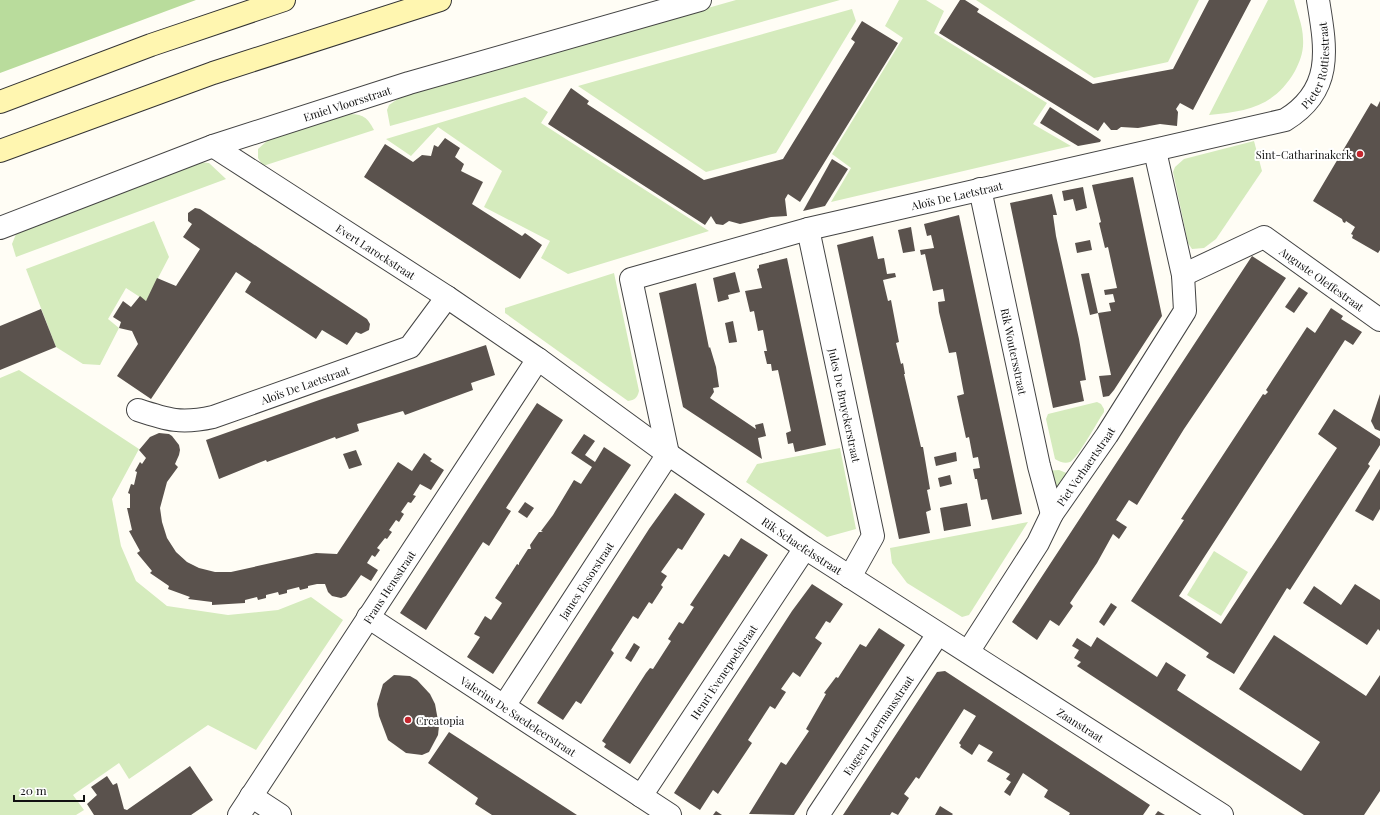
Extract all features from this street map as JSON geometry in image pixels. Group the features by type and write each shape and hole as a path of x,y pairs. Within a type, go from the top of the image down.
{"street":[{"path":"0,102 152,45 284,0"},
{"path":"0,151 213,73 440,0"},
{"name":"Emiel Vloorsstraat","path":"0,228 213,146 409,83 700,0"},
{"name":"Pieter Rottiestraat","path":"1285,120 1297,113 1315,93 1324,67 1324,37 1318,0"},
{"name":"Aloïs De Laetstraat","path":"668,454 630,279 808,229 980,189 1155,151 1285,120"},
{"name":"Evert Larockstraat","path":"213,146 447,297 538,359"},
{"name":"Piet Verhaertstraat","path":"968,652 1038,543 1052,514 1099,448 1185,311 1183,275 1155,151"},
{"name":"Rik Woutersstraat","path":"980,189 1039,466 1052,514"},
{"name":"Jules De Bruyckerstraat","path":"808,229 873,536 850,577"},
{"name":"Auguste Oleffestraat","path":"1183,275 1264,237 1380,320"},
{"name":"Aloïs De Laetstraat","path":"138,410 179,422 194,421 212,417 410,347 447,297"},
{"name":"Rik Schaefelsstraat","path":"538,359 668,454 805,548 938,634"},
{"name":"Frans Hensstraat","path":"239,815 368,616 538,359"},
{"name":"James Ensorstraat","path":"504,706 668,454"},
{"name":"Henri Evenepoelstraat","path":"641,796 805,548"},
{"name":"Valerius De Saedeleerstraat","path":"368,616 670,815"},
{"name":"Zaanstraat","path":"938,634 1222,815"},
{"name":"Eugeen Laermansstraat","path":"818,815 938,634"},
{"path":"251,796 280,815"}],"green space":[{"path":"0,0 196,0 0,73"},
{"path":"736,0 840,0 390,126 387,110 389,105 405,94"},
{"path":"899,0 926,0 944,11 934,33 1047,103 1033,124 1071,146 831,202 851,168 832,154 903,38 885,26"},
{"path":"976,0 1199,0 1168,62 1094,78"},
{"path":"1268,0 1294,0 1303,34 1303,48 1295,71 1287,83 1269,100 1236,112 1209,115"},
{"path":"852,9 856,21 776,153 706,172 578,86"},
{"path":"525,97 548,112 541,123 709,231 568,274 541,258 550,241 484,207 502,171 438,127 411,156 386,139"},
{"path":"348,114 364,117 374,130 263,166 258,158 258,149 268,140"},
{"path":"1254,141 1262,171 1216,239 1204,248 1192,249 1188,243 1173,172 1175,167 1184,159"},
{"path":"198,162 209,163 226,179 16,257 12,244 16,234 24,225"},
{"path":"154,221 169,257 146,301 126,288 108,319 119,328 100,365 83,364 56,347 26,269"},
{"path":"614,273 639,391 635,398 628,401 505,313 505,308"},
{"path":"19,370 139,449 112,499 121,546 136,581 167,606 228,615 278,610 311,597 343,620 256,750 208,725 129,779 119,763 73,795 84,810 76,815 0,815 0,378"},
{"path":"1097,402 1101,404 1104,412 1078,454 1068,463 1055,459 1046,419 1048,414"},
{"path":"840,448 856,529 827,537 746,482 757,464"},
{"path":"1059,470 1069,474 1057,496 1046,471"},
{"path":"1028,522 969,615 962,617 907,583 892,563 890,548"},
{"path":"1214,551 1248,572 1221,616 1187,595"}],"building":[{"path":"960,0 965,0 979,9 977,12 1093,84 1173,69 1209,0 1251,0 1193,110 1180,103 1176,109 1178,112 1177,126 1160,124 1138,128 1121,127 1117,130 1111,130 1104,122 1098,131 939,33"},
{"path":"862,21 898,43 800,202 788,194 785,199 787,216 771,217 740,224 729,221 723,225 716,224 711,216 705,225 548,124 571,88 589,101 587,104 704,180 783,159 855,42 851,39"},
{"name":"Sint-Catharinakerk","path":"1380,101 1380,250 1378,253 1352,238 1353,235 1351,234 1355,227 1346,221 1345,223 1343,222 1342,219 1313,201 1371,103 1377,107"},
{"path":"1050,107 1101,140 1100,142 1078,146 1040,123"},
{"path":"445,138 460,148 455,157 464,164 461,171 483,182 472,204 522,236 525,233 542,245 520,279 364,177 385,144 413,162 422,155 431,156 434,145 438,147"},
{"path":"832,159 848,169 825,206 803,211"},
{"path":"1133,177 1162,316 1114,390 1109,396 1103,397 1099,376 1111,375 1098,313 1111,311 1109,303 1115,302 1113,294 1105,295 1104,290 1117,288 1108,247 1105,248 1099,223 1101,222 1092,185"},
{"path":"1083,187 1087,208 1076,211 1073,199 1064,201 1062,191"},
{"path":"1052,194 1057,215 1053,215 1056,236 1079,339 1086,380 1080,381 1084,401 1053,408 1010,203"},
{"path":"195,208 200,209 367,319 370,324 369,330 361,334 356,332 347,345 322,330 316,339 245,292 251,282 236,272 151,399 117,376 138,344 132,331 119,328 121,322 113,317 123,301 131,307 140,296 146,301 157,278 176,286 200,249 183,237 192,224 188,221 188,213"},
{"path":"959,215 1022,514 992,520 987,499 981,500 977,479 975,479 973,469 980,468 978,457 973,458 969,437 966,438 957,396 964,394 956,352 949,353 939,312 938,302 945,301 943,289 933,291 925,254 921,255 920,250 934,248 931,235 927,236 924,224"},
{"path":"911,227 915,251 903,253 898,230"},
{"path":"873,236 878,259 884,258 887,274 895,273 896,277 883,280 888,301 891,300 899,342 896,343 901,364 903,363 904,374 921,447 923,447 930,489 927,490 931,510 926,512 930,533 899,539 837,245"},
{"path":"1090,240 1092,250 1077,253 1075,243"},
{"path":"1252,256 1286,278 1184,429 1137,505 1129,500 1116,520 1127,527 1119,539 1113,534 1097,563 1070,603 1073,606 1059,626 1050,620 1037,640 1012,622"},
{"path":"787,258 826,445 795,452 793,443 788,444 786,433 791,431 778,370 772,371 771,364 767,364 764,351 767,351 763,330 758,331 754,311 750,312 745,291 762,288 757,269 759,268 759,265"},
{"path":"735,272 740,292 728,295 729,299 718,302 713,278"},
{"path":"1089,273 1098,313 1090,315 1081,274"},
{"path":"696,283 709,348 710,347 716,367 719,387 713,388 714,392 710,398 756,429 755,425 763,423 766,436 758,438 762,459 683,407 659,293"},
{"path":"1299,287 1308,293 1294,313 1285,307"},
{"path":"1331,308 1343,316 1341,319 1362,332 1353,345 1345,340 1179,596 1221,624 1337,448 1318,434 1334,409 1380,439 1380,445 1368,464 1370,466 1290,590 1287,588 1234,674 1206,657 1209,653 1131,601 1184,520 1181,519 1263,394 1265,395 1268,392 1266,390 1307,327 1315,333"},
{"path":"41,309 56,347 0,370 0,326"},
{"path":"733,321 737,342 729,343 725,323"},
{"path":"486,345 495,375 471,383 473,390 405,415 403,411 357,424 359,431 336,439 335,437 267,462 266,460 219,479 206,440 322,399"},
{"path":"1380,394 1380,431 1375,429 1371,421"},
{"path":"537,403 563,420 506,508 511,511 489,546 483,542 426,630 400,613"},
{"path":"159,433 169,434 172,436 179,445 180,450 175,464 178,467 167,482 160,508 162,522 167,538 176,552 187,562 199,568 215,572 231,572 316,553 337,554 398,462 412,471 424,453 432,459 430,461 444,470 431,490 420,484 413,495 416,496 411,503 408,502 401,512 404,514 399,522 396,520 389,530 392,532 377,548 380,550 375,557 372,555 367,563 378,570 371,581 361,575 346,596 341,598 332,596 328,592 325,584 317,584 300,590 299,587 287,590 287,593 279,595 278,592 266,595 266,598 258,600 257,597 245,600 245,603 212,605 212,602 188,599 190,597 168,589 169,586 150,573 152,571 137,553 140,551 129,531 132,530 127,508 130,508 130,494 128,493 131,484 134,485 137,472 135,471 140,462 142,464 146,458 139,450 150,437"},
{"path":"584,434 595,441 585,455 595,462 604,447 631,465 493,674 467,657 480,637 474,634 485,616 491,620 502,603 495,598 517,564 519,565 528,549 531,549 530,545 539,532 543,532 541,531 553,515 574,480 581,484 592,467 571,453"},
{"path":"356,450 362,465 349,469 343,454"},
{"path":"956,452 957,461 936,466 934,457"},
{"path":"1380,469 1380,509 1373,521 1355,511"},
{"path":"950,475 952,484 940,487 938,478"},
{"path":"675,493 705,514 682,550 678,548 661,572 667,576 661,585 663,587 652,604 649,602 638,619 633,616 611,650 614,653 581,704 576,701 563,720 537,703 649,529"},
{"path":"525,502 534,508 527,518 518,512"},
{"path":"967,503 971,526 944,531 940,508"},
{"path":"741,538 768,555 630,764 604,747 606,744 602,741 646,673 650,668 653,669 671,641 668,639 679,622 683,624 694,607 690,605 724,554 729,557"},
{"path":"812,584 843,604 830,623 826,621 815,638 822,643 800,677 793,672 781,689 786,692 775,709 770,706 748,740 752,743 718,794 713,790 700,810 674,793 792,611"},
{"path":"1355,584 1380,600 1380,631 1378,629 1367,645 1303,603 1314,586 1341,605"},
{"path":"1111,603 1117,607 1104,626 1099,622"},
{"path":"879,628 905,645 794,815 749,814 781,762 786,765 809,731 806,729 826,694 824,693 836,677 838,678 860,644 866,647"},
{"path":"1274,635 1366,696 1380,675 1380,791 1364,815 1304,815 1077,666 1081,662 1074,658 1079,650 1072,646 1077,638 1091,647 1097,637 1157,677 1166,662 1186,675 1177,690 1301,771 1320,742 1239,689"},
{"path":"634,643 640,647 631,662 625,658"},
{"path":"945,671 1150,805 1143,815 1069,815 1070,813 1044,797 1048,790 1023,773 1010,796 1004,792 1011,782 1006,779 1010,774 987,761 993,752 979,744 972,755 960,747 961,745 959,743 976,716 964,709 919,779 916,777 904,794 909,798 898,815 892,812 890,815 843,815 937,672"},
{"path":"394,675 410,676 417,680 430,694 435,704 439,726 438,735 429,752 422,755 406,753 388,740 379,716 377,704 383,684"},
{"path":"449,732 577,815 492,815 475,804 478,798 428,763"},
{"path":"190,766 213,800 191,815 94,815 87,804 97,795 91,787 107,776 113,785 117,783 124,809 127,810"},
{"path":"940,806 953,814 935,815"},
{"path":"716,811 722,815 713,815"},
{"path":"1158,811 1165,815 1155,815"}],"place":[{"name":"Sint-Catharinakerk","path":"1360,154"},
{"name":"Creatopia","path":"408,720"}]}
